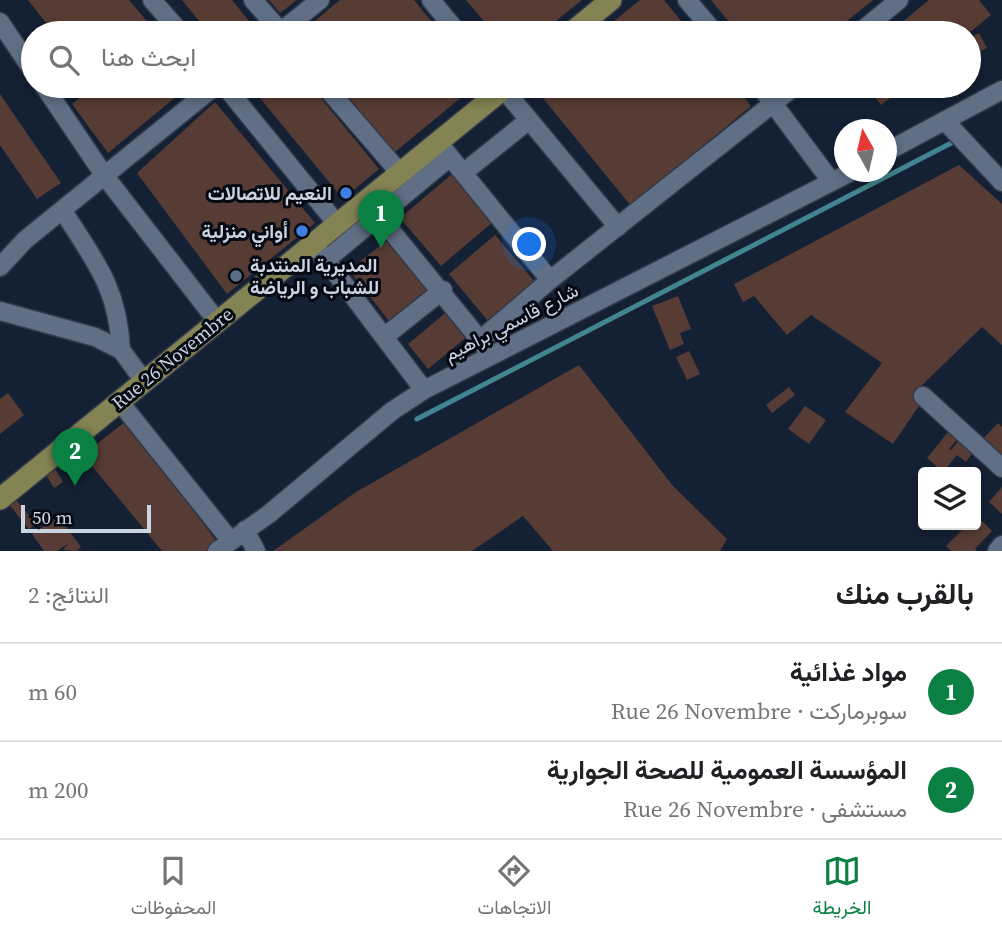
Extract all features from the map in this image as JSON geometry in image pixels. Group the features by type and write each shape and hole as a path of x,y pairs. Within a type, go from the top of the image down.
{"main road":[{"path":"586,21 611,0"},
{"name":"Rue 26 Novembre","path":"0,499 214,324 320,252 337,224 373,208 400,173 444,149 493,98"}],"street":[{"path":"152,0 170,21"},
{"path":"253,0 270,21"},
{"path":"295,21 320,0"},
{"path":"431,0 448,21"},
{"path":"687,0 705,21"},
{"path":"874,21 899,0"},
{"path":"0,22 21,53"},
{"path":"897,147 1002,90"},
{"path":"52,98 104,175 214,324"},
{"path":"0,267 25,240 200,98"},
{"path":"235,98 337,224"},
{"path":"335,98 400,173"},
{"path":"512,98 618,227"},
{"path":"770,98 831,181"},
{"path":"373,208 443,290 485,348 550,280 780,98"},
{"path":"463,173 529,120"},
{"path":"945,121 1002,182"},
{"path":"424,390 320,252 444,149 550,280"},
{"name":"شارع قاسمي براهيم","path":"223,546 392,411 485,348 834,180"},
{"path":"63,211 111,288 120,319 121,350"},
{"path":"384,337 443,290"},
{"path":"0,311 96,337 121,350 144,381"},
{"path":"923,396 1002,468"},
{"path":"119,401 223,546"},
{"path":"245,530 256,551"},
{"path":"997,551 1002,545"}],"building":[{"path":"28,0 129,0 147,21 45,21"},
{"path":"182,0 232,0 249,21 199,21"},
{"path":"269,0 297,0 280,13"},
{"path":"340,0 414,0 431,21 315,21"},
{"path":"466,0 582,0 556,21 484,21"},
{"path":"640,0 664,0 681,21 614,21"},
{"path":"711,0 873,0 847,21 728,21"},
{"path":"929,0 979,0 991,15 981,23 981,21 904,21"},
{"path":"981,37 987,48 981,51"},
{"path":"0,94 61,183 37,199 0,145"},
{"path":"80,98 174,98 108,153 72,104"},
{"path":"260,98 321,98 379,169 343,199"},
{"path":"349,98 460,98 395,152"},
{"path":"543,98 745,98 751,106 631,206"},
{"path":"875,98 890,98 881,105"},
{"path":"215,102 315,223 227,294 137,173"},
{"path":"959,165 1002,204 1002,345 982,327 915,392 921,403 893,444 845,412 882,363 811,315 787,335 754,296 743,302 734,284"},
{"path":"452,174 493,222 441,266 400,218"},
{"path":"495,235 535,282 488,321 449,274"},
{"path":"390,238 431,289 389,321 349,270"},
{"path":"678,296 691,329 680,333 684,344 670,350 652,306"},
{"path":"449,310 469,335 428,369 408,344"},
{"path":"689,351 700,374 687,380 676,357"},
{"path":"579,365 673,486 727,539 720,551 553,551 523,516 472,551 273,551 356,492"},
{"path":"789,387 795,395 772,413 766,405"},
{"path":"8,393 24,415 0,434 0,399"},
{"path":"805,406 826,420 809,444 788,429"},
{"path":"126,421 217,542 206,551 162,551 83,455"},
{"path":"998,423 1002,427 1002,462 980,442"},
{"path":"949,431 958,438 949,449 959,440 973,452 966,462 957,455 947,467 937,467 927,458"},
{"path":"55,469 63,482 54,488 46,475"},
{"path":"1002,487 1002,514 989,502"},
{"path":"13,496 36,524 29,529 6,501"},
{"path":"59,517 81,547 76,551 63,550 69,543 57,551 44,551 32,534"},
{"path":"981,520 992,531 975,549 977,551 951,551 946,546 962,530 981,530"}],"waterway":[{"path":"417,419 959,139"}],"place":[{"name":"النعيم للاتصالات","path":"346,193"},
{"name":"أواني منزلية","path":"302,231"},
{"name":"مواد غذائية","path":"381,248"},
{"name":"المديرية المنتدبة للشباب و الرياضة","path":"236,276"},
{"name":"المؤسسة العمومية للصحة الجوارية","path":"75,486"}]}
